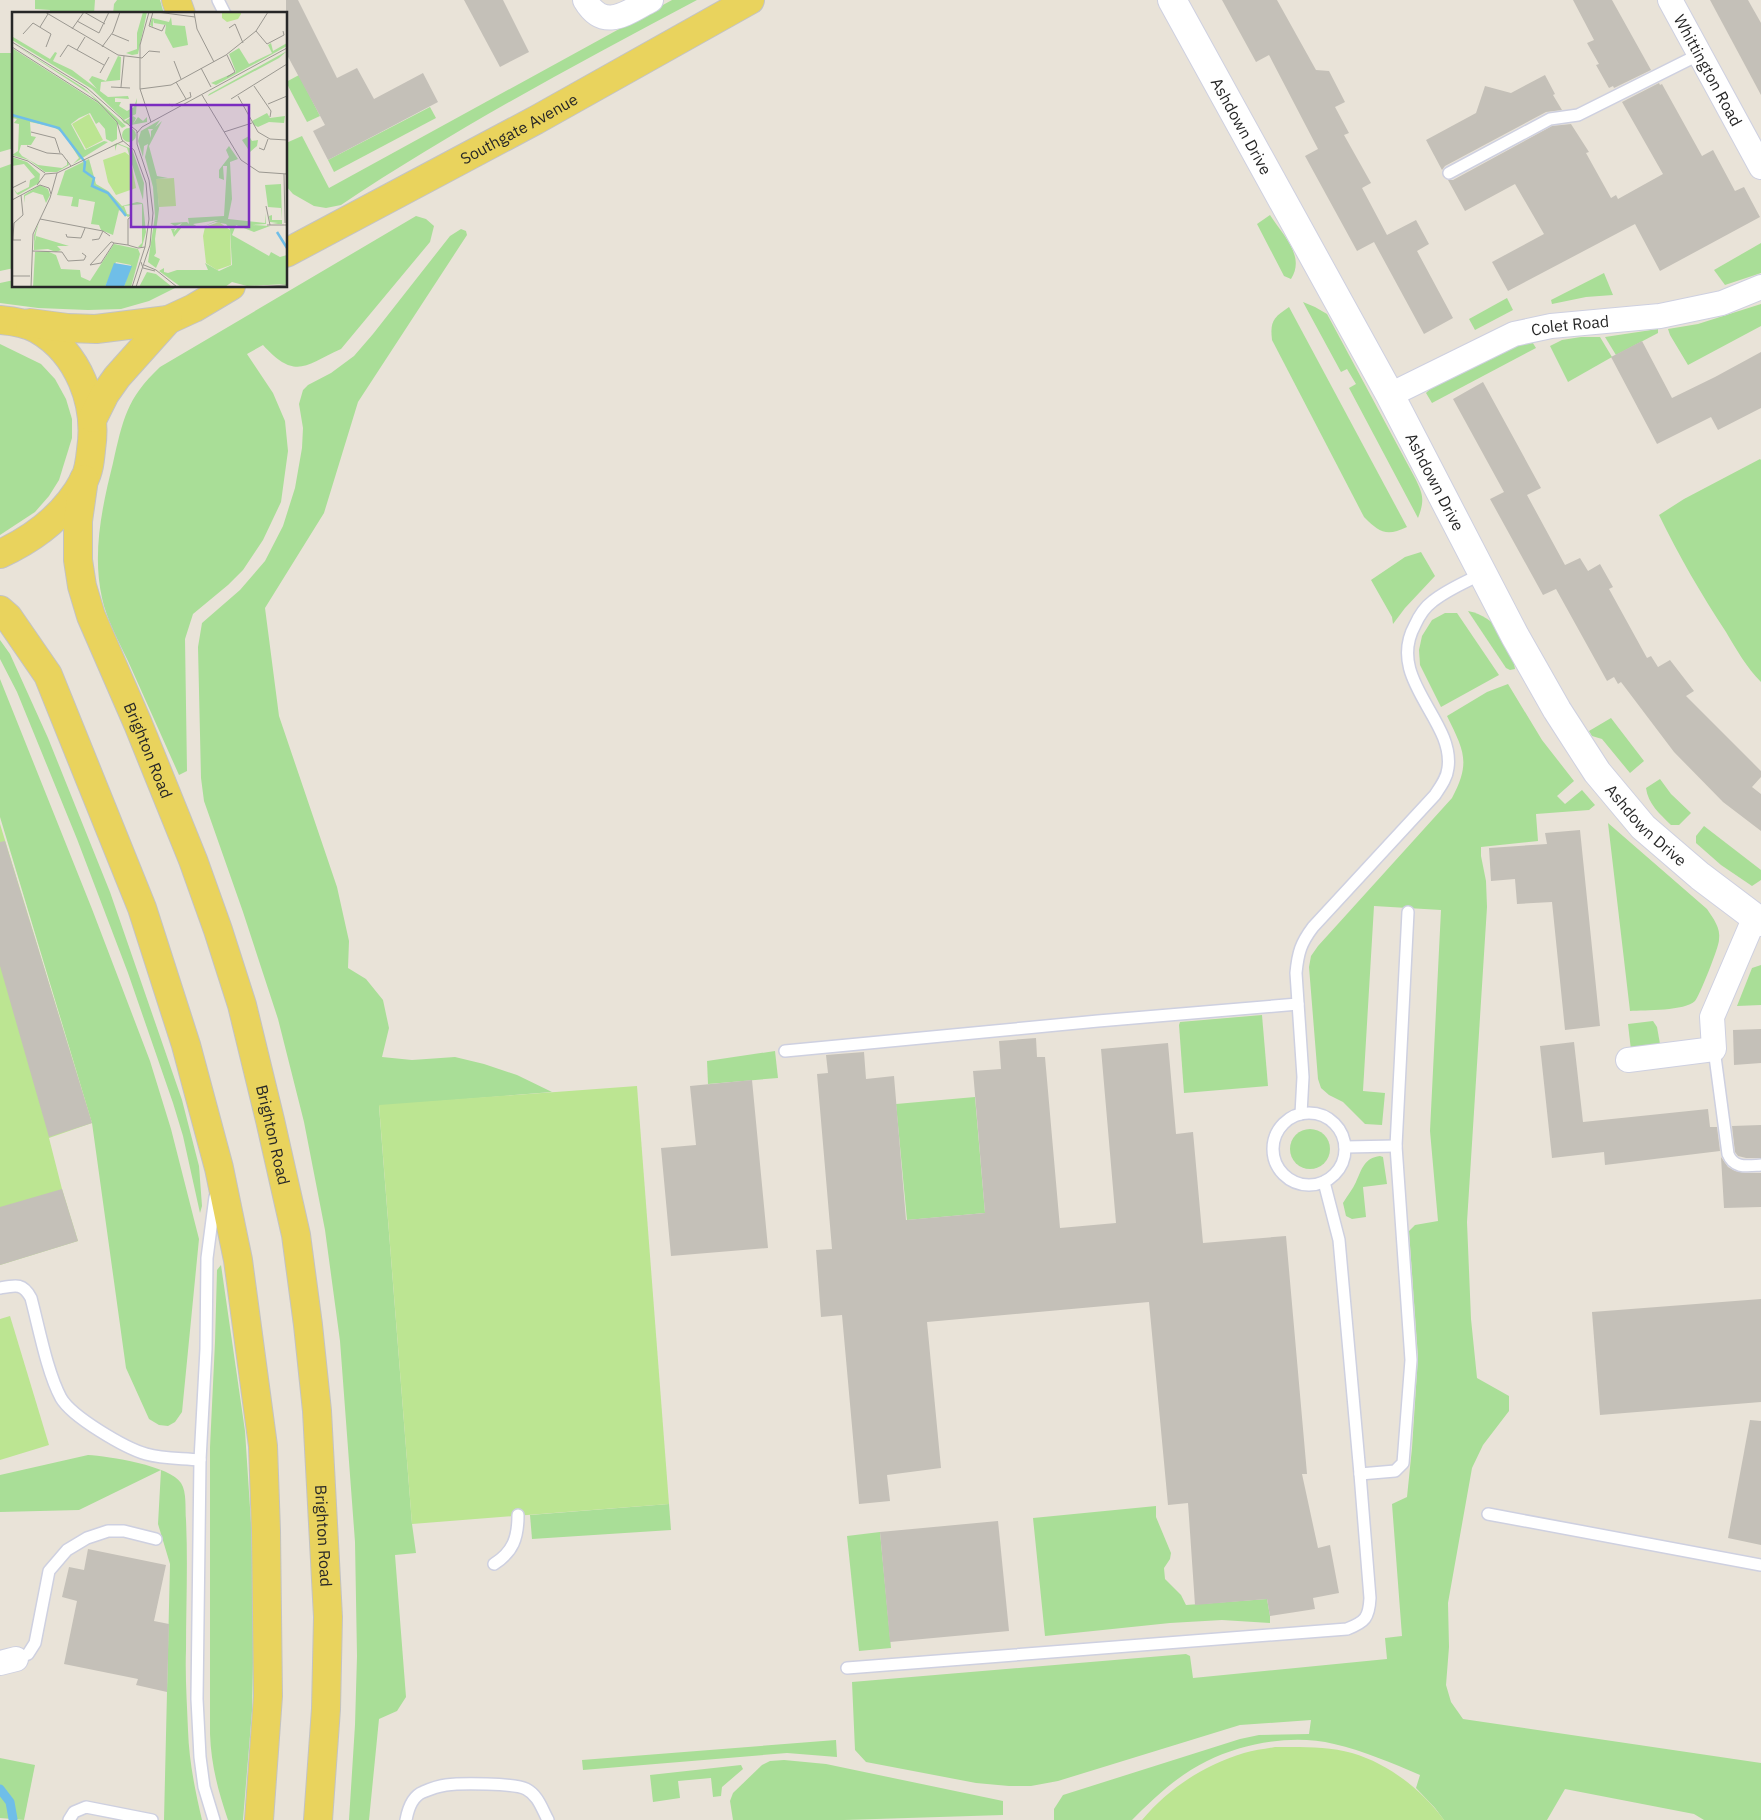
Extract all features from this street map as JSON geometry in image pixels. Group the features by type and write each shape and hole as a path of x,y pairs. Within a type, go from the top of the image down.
{"main road":[{"path":"176,0 180,12"},
{"name":"Southgate Avenue","path":"288,249 536,120 750,0"},
{"path":"8,320 68,328 96,329 168,320 194,308 227,288"},
{"path":"0,554 20,545 45,528 66,505 84,479 90,463 93,439 93,418 86,388 76,368 50,338 36,328 8,320"},
{"path":"93,418 105,394 117,377 168,320"},
{"name":"Brighton Road","path":"84,479 78,521 78,560 82,586 91,616 138,724 218,930 242,1005 296,1235 317,1411 328,1617 326,1709 318,1820"},
{"path":"0,610 8,617 48,675 142,908 186,1045 219,1168 238,1260 263,1446 268,1600 268,1696 259,1820"}],"street":[{"path":"585,0 596,14 604,18 614,18 651,0"},
{"name":"Ashdown Drive","path":"1172,0 1390,395 1515,636 1557,710 1597,772 1643,827 1758,920 1712,1017 1714,1050"},
{"name":"Whittington Road","path":"1670,0 1761,167"},
{"name":"Colet Road","path":"1390,395 1514,334 1552,326 1660,316 1722,303 1761,287"},
{"path":"1628,1060 1714,1050"}],"lane":[{"path":"218,0 224,12"},
{"path":"1449,173 1550,119 1578,115 1700,54"},
{"path":"1301,1114 1303,1077 1296,973 1298,956 1303,940 1435,795 1445,781 1449,767 1447,750 1441,733 1411,675 1407,659 1407,642 1420,614 1431,602 1484,574"},
{"path":"1360,1474 1395,1471 1403,1463 1411,1360 1396,1146 1408,912"},
{"path":"786,1051 1107,1020 1298,1004"},
{"path":"1714,1050 1728,1154 1733,1163 1738,1165 1761,1165"},
{"path":"1301,1114 1313,1114 1324,1117 1334,1123 1341,1133 1345,1146 1345,1156 1341,1167 1334,1176 1324,1182 1313,1185 1301,1185 1289,1180 1280,1172 1274,1161 1272,1149 1274,1137 1280,1126 1290,1118 1301,1114"},
{"path":"1345,1146 1396,1146"},
{"path":"214,1820 204,1787 198,1708 200,1460 206,1349 207,1258 219,1168"},
{"path":"847,1668 1348,1629 1362,1624 1369,1612 1370,1598 1360,1474 1338,1240 1324,1182"},
{"path":"0,1288 22,1287 27,1291 31,1298 56,1386 62,1399 70,1409 101,1431 145,1454 200,1460"},
{"path":"1488,1514 1761,1565"},
{"path":"494,1564 510,1552 518,1528 518,1515"},
{"path":"8,1661 28,1654 35,1643 49,1571 67,1550 87,1538 108,1531 124,1532 156,1539"},
{"path":"406,1820 413,1800 422,1792 446,1785 514,1786 526,1789 536,1797 548,1820"},
{"path":"69,1820 74,1812 86,1808 152,1820"}],"green space":[{"path":"35,0 95,0 94,12 50,12 50,10 35,9"},
{"path":"117,0 160,0 163,12 113,12 114,4"},
{"path":"672,0 697,0 561,73 472,124 341,205 326,208 314,206 293,194 288,188 288,142 302,136 329,188"},
{"path":"0,53 12,53 12,149 0,152"},
{"path":"299,75 320,116 307,122 288,86 288,81"},
{"path":"430,107 436,118 334,172 328,160"},
{"path":"12,164 12,268 0,271 0,168"},
{"path":"1270,215 1291,246 1294,254 1296,262 1291,279 1284,276 1257,224"},
{"path":"416,216 426,219 434,226 430,242 341,349 301,367 284,363 263,345 247,354 273,393 285,421 288,451 281,502 263,540 243,570 193,614 185,639 187,771 179,775 110,622 104,606 99,581 98,547 102,513 123,422 140,389 160,367"},
{"path":"461,229 466,231 467,235 358,402 324,513 265,608 279,716 337,887 349,941 348,968 366,979 383,1000 389,1028 382,1057 412,1060 455,1057 517,1075 552,1092 379,1106 412,1524 416,1553 395,1555 406,1697 397,1711 379,1719 369,1820 349,1820 357,1656 355,1542 340,1341 325,1230 304,1122 278,1019 204,801 201,778 198,647 202,623 240,590 265,561 283,526 295,488 302,448 303,428 299,404 303,390 354,356 450,236"},
{"path":"1761,243 1761,273 1725,285 1714,270"},
{"path":"1604,273 1613,295 1586,297 1552,304 1551,300"},
{"path":"12,280 12,288 175,288 149,301 121,309 88,310 38,308 0,303 0,283"},
{"path":"1507,298 1513,310 1475,330 1469,319"},
{"path":"1303,302 1327,314 1415,478 1422,497 1422,506 1418,518 1349,388 1356,384 1347,369 1341,372"},
{"path":"1761,304 1761,326 1688,365 1668,329 1698,324"},
{"path":"1289,307 1407,527 1394,532 1383,531 1364,517 1272,340 1272,324 1279,314"},
{"path":"1658,329 1658,333 1616,355 1605,337"},
{"path":"1600,337 1612,357 1568,382 1550,346 1562,340"},
{"path":"1531,340 1536,348 1432,403 1426,393 1436,383"},
{"path":"0,344 41,364 55,379 66,399 72,419 72,438 59,480 49,496 35,512 0,535"},
{"path":"1760,459 1761,682 1742,658 1708,603 1682,560 1659,515 1684,499"},
{"path":"1421,552 1435,576 1405,608 1393,624 1392,617 1371,580 1405,557"},
{"path":"1468,611 1487,619 1500,632 1510,649 1515,669 1510,670 1506,668"},
{"path":"1445,613 1457,613 1499,675 1441,707 1420,665 1419,650 1422,636 1432,620"},
{"path":"0,640 10,654 48,738 110,892 182,1100 199,1166 202,1206 200,1213 183,1136 128,973 77,839 17,692 0,659"},
{"path":"0,679 92,909 150,1061 171,1129 199,1239 182,1412 175,1422 168,1426 159,1425 149,1419 126,1368 92,1123 0,817"},
{"path":"1508,684 1542,740 1574,781 1557,796 1565,804 1582,790 1595,805 1589,810 1536,814 1538,841 1481,847 1486,881 1487,907 1467,1222 1471,1319 1477,1378 1509,1396 1509,1411 1483,1445 1472,1468 1448,1603 1449,1647 1446,1685 1451,1702 1463,1719 1761,1763 1761,1820 1704,1820 1694,1814 1565,1789 1547,1820 1444,1820 1416,1788 1420,1775 1356,1750 1334,1744 1318,1741 1286,1740 1237,1749 1207,1761 1176,1780 1132,1820 1054,1820 1054,1809 1063,1795 1240,1739 1259,1735 1309,1734 1311,1720 1240,1725 1058,1781 1031,1786 976,1783 866,1762 855,1750 852,1682 1186,1654 1190,1656 1193,1678 1387,1659 1385,1638 1402,1636 1392,1504 1407,1497 1418,1357 1409,1231 1415,1225 1438,1221 1430,1131 1441,910 1374,906 1363,1091 1385,1093 1382,1125 1365,1124 1343,1102 1329,1095 1321,1088 1318,1079 1309,967 1311,956 1318,946 1452,798 1462,775 1463,757 1458,739 1447,716 1487,692"},
{"path":"1611,718 1644,761 1630,773 1602,739 1592,736 1589,731"},
{"path":"1660,779 1671,794 1691,813 1679,825 1671,825 1649,799 1646,788"},
{"path":"1608,823 1707,909 1716,923 1719,936 1716,952 1697,998 1690,1004 1683,1007 1630,1011"},
{"path":"0,824 92,1123 49,1138 78,1241 0,1265"},
{"path":"1704,826 1761,870 1761,880 1752,886 1721,865 1696,843 1696,836"},
{"path":"1761,965 1761,1005 1737,1006 1752,968"},
{"path":"1262,1015 1268,1086 1184,1093 1180,1022"},
{"path":"1653,1021 1657,1027 1660,1044 1653,1048 1631,1050 1628,1024"},
{"path":"775,1051 778,1078 708,1084 707,1061"},
{"path":"637,1086 669,1504 412,1524 379,1105"},
{"path":"975,1097 985,1213 907,1220 896,1104"},
{"path":"1314,1129 1321,1132 1327,1138 1330,1149 1329,1157 1321,1166 1314,1169 1306,1169 1299,1166 1291,1157 1290,1145 1293,1138 1302,1130"},
{"path":"1383,1157 1387,1184 1363,1187 1366,1217 1352,1219 1346,1216 1343,1203 1355,1185 1362,1169 1370,1159"},
{"path":"221,1265 245,1431 251,1523 254,1615 252,1711 243,1820 228,1820 216,1777 210,1734 210,1447 217,1270"},
{"path":"10,1316 49,1445 0,1460 0,1319"},
{"path":"88,1455 110,1457 161,1470 79,1510 0,1512 0,1475"},
{"path":"161,1470 175,1477 181,1483 185,1496 187,1552 186,1670 189,1742 202,1820 164,1820 170,1564 158,1524"},
{"path":"669,1504 671,1530 532,1539 530,1515"},
{"path":"1156,1506 1156,1517 1171,1553 1170,1559 1164,1568 1165,1579 1181,1595 1186,1605 1267,1599 1270,1623 1222,1620 1170,1623 1045,1636 1033,1518"},
{"path":"880,1532 891,1648 859,1651 847,1536"},
{"path":"836,1740 837,1757 787,1753 583,1770 582,1760"},
{"path":"1275,1747 1333,1749 1366,1758 1391,1771 1415,1788 1444,1820 1142,1820 1152,1808 1176,1788 1201,1771 1244,1753"},
{"path":"0,1758 35,1765 24,1820 0,1818"},
{"path":"784,1760 826,1764 1003,1801 1003,1815 844,1820 733,1820 730,1801 733,1793 762,1765 770,1761"},
{"path":"741,1765 743,1769 722,1787 721,1796 713,1797 711,1778 678,1781 680,1798 653,1802 650,1775"}],"building":[{"path":"286,0 298,0 337,78 357,68 374,99 423,73 438,102 328,160 313,131 325,125 288,57 288,12 286,12"},
{"path":"464,0 503,0 529,52 500,67"},
{"path":"1222,0 1277,0 1316,70 1329,71 1345,102 1335,107 1349,133 1344,135 1371,183 1362,188 1387,235 1416,220 1429,244 1417,251 1453,318 1424,334 1374,242 1357,251 1305,156 1318,149 1269,55 1256,62"},
{"path":"1573,0 1612,0 1651,70 1614,88 1613,86 1609,88 1596,65 1599,64 1587,43 1594,40"},
{"path":"1710,0 1748,0 1761,23 1761,95"},
{"path":"1545,75 1555,94 1553,95 1562,110 1546,112 1445,166 1442,170 1426,140 1476,113 1485,86 1511,93"},
{"path":"1659,83 1660,85 1662,84 1702,156 1713,150 1735,191 1744,187 1760,217 1660,271 1635,224 1508,291 1492,262 1544,234 1515,184 1465,211 1448,180 1453,180 1552,126 1571,124 1589,152 1586,153 1611,198 1616,195 1618,199 1663,174 1622,102"},
{"path":"1642,341 1672,398 1761,352 1761,408 1718,430 1711,417 1657,444 1611,357"},
{"path":"1483,382 1541,488 1527,495 1565,565 1580,558 1588,571 1600,564 1613,587 1609,589 1647,658 1651,656 1658,667 1670,660 1694,691 1686,696 1761,771 1761,777 1752,787 1761,794 1761,831 1723,802 1674,752 1621,682 1618,684 1614,677 1607,681 1556,589 1543,595 1490,499 1504,492 1453,399"},
{"path":"1580,830 1600,1026 1565,1030 1552,902 1517,904 1515,879 1491,881 1489,848 1547,844 1545,833"},
{"path":"5,841 92,1123 49,1137 0,966 0,842"},
{"path":"1761,1029 1761,1063 1734,1065 1733,1030"},
{"path":"1036,1038 1037,1057 1045,1057 1060,1228 1116,1223 1101,1049 1168,1043 1176,1134 1193,1132 1203,1243 1286,1236 1307,1474 1302,1474 1318,1548 1330,1545 1339,1593 1313,1598 1315,1609 1270,1616 1267,1599 1195,1605 1188,1503 1168,1505 1149,1302 927,1322 941,1468 887,1475 890,1501 859,1504 842,1315 821,1317 816,1250 832,1249 817,1074 828,1073 826,1055 864,1052 866,1079 894,1076 906,1220 985,1213 973,1071 1001,1069 999,1041"},
{"path":"1574,1042 1583,1122 1708,1109 1710,1127 1717,1127 1720,1151 1605,1165 1604,1152 1552,1158 1540,1046"},
{"path":"752,1080 768,1248 671,1256 661,1148 696,1145 690,1086"},
{"path":"1761,1125 1761,1158 1738,1156 1735,1152 1732,1126"},
{"path":"1721,1157 1728,1167 1735,1171 1761,1173 1761,1207 1724,1208"},
{"path":"62,1189 78,1241 0,1265 0,1207"},
{"path":"1761,1299 1761,1402 1600,1415 1592,1312"},
{"path":"1750,1420 1761,1421 1761,1545 1728,1538"},
{"path":"998,1521 1009,1631 890,1642 880,1532"},
{"path":"88,1549 166,1565 154,1621 169,1624 167,1692 136,1685 138,1679 64,1664 77,1601 62,1597 69,1567 84,1570"}],"waterway":[{"path":"0,1789 10,1802 13,1819"}]}
